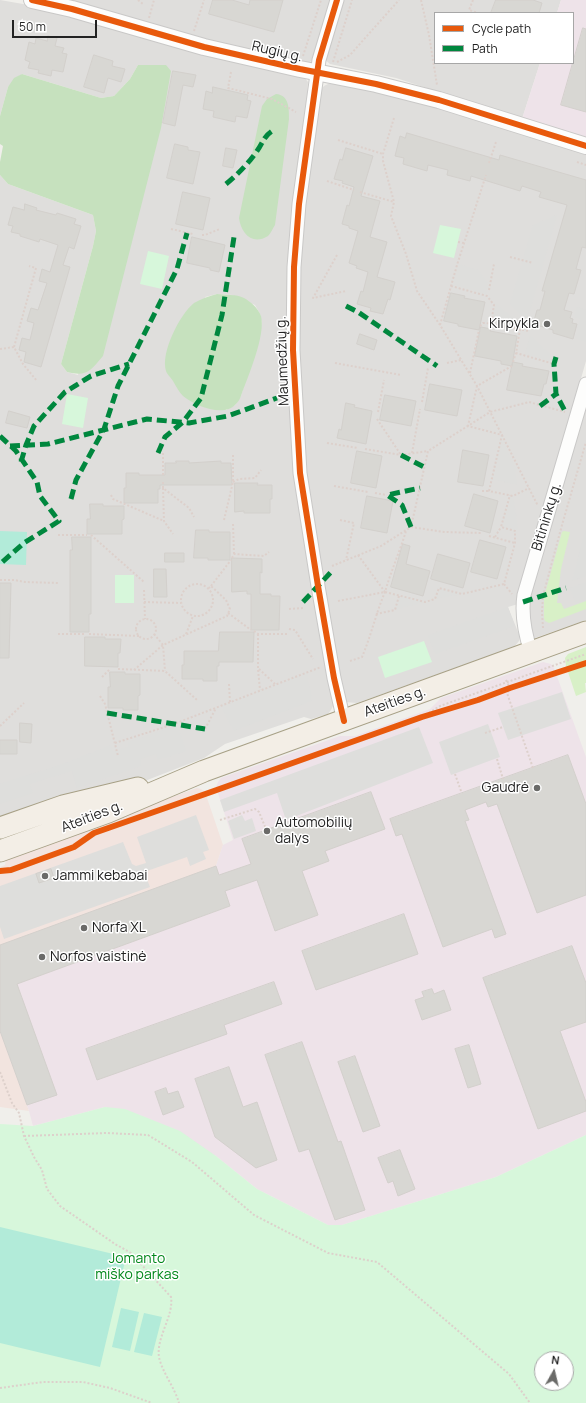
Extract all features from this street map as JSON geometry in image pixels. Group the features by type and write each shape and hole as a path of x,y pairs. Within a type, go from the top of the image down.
{"main road":[{"name":"Ateities g.","path":"0,851 108,812 204,772 586,632"},
{"name":"Ateities g.","path":"0,828 64,806 204,772"},
{"path":"64,806 67,827"}],"street":[{"name":"Rugių g.","path":"32,0 72,9 204,47 376,84 439,100 586,146"},
{"name":"Maumedžių g.","path":"337,0 321,49 299,204 294,267 293,350 300,473 309,536 332,665 344,721"},
{"name":"Bitininkų g.","path":"530,652 525,634 523,615 524,595 586,384"}],"path":[{"path":"138,0 144,5"},
{"path":"148,22 154,0"},
{"path":"192,36 204,0"},
{"path":"303,58 321,0"},
{"path":"352,0 332,62 336,63 350,56 399,0"},
{"path":"421,0 429,35 439,100"},
{"path":"473,0 469,10 475,12"},
{"path":"231,72 228,88 272,99 296,112"},
{"path":"230,93 231,89"},
{"path":"394,118 383,154 383,161 394,202 391,216 406,254 416,291 440,325 477,386 534,499"},
{"path":"338,140 383,154"},
{"path":"489,163 496,142"},
{"path":"577,162 586,165"},
{"path":"440,325 486,175"},
{"path":"327,180 354,190"},
{"path":"360,192 394,202"},
{"path":"171,229 193,234"},
{"path":"202,235 220,229"},
{"path":"458,242 464,243"},
{"path":"337,255 313,298 346,290"},
{"path":"510,257 533,263"},
{"path":"488,290 494,264"},
{"path":"29,266 36,268 14,347 23,364 37,381"},
{"path":"451,286 487,296 494,305 491,324"},
{"path":"480,326 483,323 529,331"},
{"path":"513,362 520,329"},
{"path":"470,375 479,330"},
{"path":"0,349 14,347"},
{"path":"516,353 554,364"},
{"path":"447,364 461,360"},
{"path":"335,363 401,375"},
{"path":"468,426 477,386 512,366"},
{"path":"422,402 428,368"},
{"path":"378,412 384,380"},
{"path":"365,449 401,455 428,451 490,412 529,402 566,413"},
{"path":"412,453 420,409"},
{"path":"377,419 401,455"},
{"path":"468,426 502,435"},
{"path":"489,491 502,435"},
{"path":"543,628 543,596 586,442"},
{"path":"327,443 358,448"},
{"path":"332,566 381,546 411,526 428,451"},
{"path":"163,453 163,475"},
{"path":"224,520 233,482 233,453"},
{"path":"233,482 239,478 255,478 261,470"},
{"path":"163,482 164,521"},
{"path":"334,486 368,492"},
{"path":"163,488 189,508 194,517"},
{"path":"482,491 513,496 529,488"},
{"path":"375,493 387,495"},
{"path":"111,495 113,499 164,521 173,534"},
{"path":"495,537 501,526 510,495"},
{"path":"340,520 354,523 346,560"},
{"path":"209,588 234,554 233,524"},
{"path":"411,526 444,532 482,533"},
{"path":"501,526 515,531 515,543 504,584"},
{"path":"350,661 362,657 367,647 376,614 407,530"},
{"path":"58,535 87,535"},
{"path":"91,535 144,582"},
{"path":"489,536 515,543"},
{"path":"234,554 264,556 269,552"},
{"path":"358,555 385,592"},
{"path":"0,580 58,583"},
{"path":"193,584 204,585 209,588 214,598 211,609 203,615 193,616 184,611 181,603 181,596 184,591 193,584"},
{"path":"504,584 513,596"},
{"path":"338,600 385,592 425,602 435,599 438,588 462,594 504,584"},
{"path":"134,670 163,645 227,616 230,608 226,600 211,586"},
{"path":"144,590 145,619"},
{"path":"376,614 395,610 399,596"},
{"path":"144,602 181,603"},
{"path":"289,609 304,608"},
{"path":"228,613 251,630"},
{"path":"186,635 193,616"},
{"path":"140,636 136,628 139,622 145,619 153,622 155,628 154,634 163,645 165,671"},
{"path":"289,629 295,630 313,660"},
{"path":"254,631 258,634 287,634"},
{"path":"58,634 140,636 146,638 154,634"},
{"path":"258,634 258,669 260,690"},
{"path":"422,717 440,706 586,654"},
{"path":"115,744 174,724 315,669 332,665"},
{"path":"102,677 110,669"},
{"path":"258,669 275,684"},
{"path":"118,670 165,671 197,700"},
{"path":"229,684 230,702"},
{"path":"517,686 506,690 533,768"},
{"path":"100,696 105,704 118,756"},
{"path":"0,726 24,703"},
{"path":"422,717 464,704"},
{"path":"205,729 217,707"},
{"path":"484,733 503,727"},
{"path":"497,759 504,778"},
{"path":"455,774 461,791"},
{"path":"220,820 257,810 266,829"},
{"path":"0,1072 12,1103 19,1113 24,1136 42,1170 47,1189 60,1206 115,1244 131,1253 171,1297 172,1304 160,1345 159,1358 177,1395 179,1403"},
{"path":"24,1136 107,1132 148,1135 192,1162 254,1215 328,1253 377,1262 509,1374 530,1403"},
{"path":"0,1388 43,1382 83,1382 110,1388 152,1403"}],"shaded area":[{"path":"0,0 40,7 304,77 308,82 288,348 334,704 328,714 311,719 304,717 225,744 204,758 137,784 0,822 0,175 8,184 93,215 96,231 93,246 61,364 67,372 78,375 138,65 130,79 114,96 101,98 22,74 8,87 0,116","holes":["217,294 232,295 255,305 260,314 262,323 241,396 235,405 226,410 205,297"]},
{"path":"61,0 331,0 313,59 308,64 211,45"},
{"path":"342,0 561,0 557,12 434,12 434,64 540,64 522,119 396,78 330,64 323,58"},
{"path":"561,0 586,0 586,138 522,119 540,64 574,64 574,12 557,12"},
{"path":"330,83 392,94 586,151 586,361 518,604 508,607 520,637 519,641 514,647 357,703 345,702 318,560 305,461 299,368 299,297 306,182 320,91 324,86"},
{"path":"557,215 527,321 510,304 533,225"},
{"path":"459,264 478,270 488,284 486,294 453,284"},
{"path":"496,304 522,327 493,322"},
{"path":"577,307 586,310 586,342 575,338 580,319 574,317"},
{"path":"530,336 557,361 556,363 525,354"},
{"path":"586,399 586,620 535,638 532,636 528,622 530,591"},
{"path":"501,438 516,470 515,474 517,485 492,479"},
{"path":"510,495 513,496 518,527 515,531 501,527"},
{"path":"586,528 586,576 572,581"},
{"path":"586,582 586,601 576,604 570,588"},
{"path":"439,588 462,594 435,599"},
{"path":"399,596 425,602 395,610"},
{"path":"508,607 515,626 435,654 428,635"},
{"path":"543,662 551,664 554,668 586,757 586,1135 496,1177 342,1225 328,1225 257,1189 216,1156 105,1107 33,1126 0,1031 0,1005 22,997 17,984 230,906 216,866 223,845 233,840 216,787 221,778 340,736 355,736 430,709 441,698"},
{"path":"307,673 312,701 234,731 221,706"},
{"path":"562,692 571,719 508,740 498,713"},
{"path":"488,724 500,757 451,775 439,742"},
{"path":"177,725 186,751 158,760 156,754 141,759 141,766 77,788 72,771 30,784 33,793 0,804 0,784 65,763 111,745 113,751 128,747 128,742"},
{"path":"419,727 433,763 286,820 277,793 224,812 220,800"},
{"path":"197,788 205,792 223,845 216,866 230,906 18,984 22,997 0,1005 0,867 5,865 6,859 10,855"},
{"path":"196,815 209,850 203,852 206,859 190,866 187,857 144,872 150,887 4,939 0,927 0,886 123,842 132,864 136,866 146,863 137,837"},
{"path":"242,815 245,821 252,818 256,831 234,839 228,821"},
{"path":"0,1031 27,1105 29,1111 0,1107"}],"green space":[{"path":"138,65 166,65 171,71 161,128 103,356 88,372 79,374 67,372 61,364 93,246 96,231 93,215 8,184 0,175 0,162 3,146 0,144 0,116 8,87 14,78 22,74 101,98 114,96 130,79"},
{"path":"276,94 286,99 289,119 275,225 268,236 257,240 252,239 245,233 242,229 239,218 262,106 267,99"},
{"path":"440,225 461,229 454,258 433,253"},
{"path":"148,251 169,256 162,289 140,284"},
{"path":"217,294 238,296 247,300 258,310 261,316 262,324 256,356 241,397 231,408 224,410 202,407 188,400 179,391 167,372 165,363 172,334 189,308 194,303"},
{"path":"67,394 88,398 83,428 62,424"},
{"path":"0,531 27,532 26,565 0,564"},
{"path":"562,532 570,532 561,569 557,603 561,603 564,609 586,601 586,609 549,623 545,621 544,618 544,597"},
{"path":"115,575 134,575 134,603 115,603"},
{"path":"424,641 432,662 385,678 378,657"},
{"path":"586,647 586,692 576,696 566,666 565,658 568,654"},
{"name":"Jomanto miško parkas","path":"105,1107 125,1109 180,1131 216,1156 257,1189 328,1225 342,1225 496,1177 586,1135 586,1403 0,1403 0,1124 33,1126"},
{"path":"0,1227 126,1257 100,1367 0,1343"},
{"path":"121,1308 139,1312 130,1351 112,1347"},
{"path":"144,1313 162,1317 152,1356 134,1352"}],"building":[{"path":"213,0 232,0 249,5 250,0 283,0 274,32 209,14"},
{"path":"496,0 533,0 542,3 539,12 491,12"},
{"path":"583,28 586,29 586,112 561,105 573,64 574,64"},
{"path":"48,36 57,38 55,46 64,48 62,53 67,54 63,72 52,70 51,76 38,73 39,70 28,68 30,62 25,60 29,42 35,44 36,38 47,41"},
{"path":"94,55 113,61 112,66 125,69 121,82 108,78 104,93 84,87"},
{"path":"173,71 196,75 193,87 183,85 175,126 163,123"},
{"path":"213,87 248,95 247,100 251,101 247,118 236,116 235,122 213,117 214,111 203,109 206,91 212,93"},
{"path":"407,133 499,160 500,155 586,180 586,248 582,247 576,269 581,270 574,294 569,293 564,310 572,312 570,318 573,319 572,323 577,324 573,339 553,333 553,330 533,324 537,310 540,310 545,291 542,291 567,205 539,197 541,192 522,186 520,191 471,176 470,181 447,175 448,170 428,165 427,171 403,164 404,158 395,156 400,136 405,138"},
{"path":"175,144 188,147 188,150 200,152 193,184 167,178"},
{"path":"226,148 237,150 233,168 223,166"},
{"path":"346,148 373,156 361,196 380,201 370,237 387,242 377,277 395,282 390,300 388,299 383,314 370,311 371,308 357,304 361,291 363,292 368,272 356,268 357,266 349,263 358,231 342,224 354,187 342,183 343,181 334,179 340,159 342,160"},
{"path":"183,192 210,198 203,230 176,224"},
{"path":"25,204 37,208 36,210 56,215 57,213 76,219 74,224 81,226 74,249 69,247 63,265 70,267 41,367 24,362 26,352 19,350 22,338 30,340 34,323 27,321 31,308 38,310 47,283 39,281 42,269 50,272 58,245 40,239 39,242 11,232 13,226 8,225 13,207 24,210"},
{"path":"192,237 225,245 219,272 210,270 210,268 187,263"},
{"path":"451,293 465,296 464,298 485,302 479,330 458,326 458,324 444,321"},
{"path":"481,327 491,329 490,331 517,336 512,366 501,364 501,361 475,356"},
{"path":"360,334 377,340 374,350 357,344"},
{"path":"513,362 523,364 522,366 549,371 541,396 507,390"},
{"path":"430,384 462,390 457,416 425,410"},
{"path":"385,395 416,401 411,426 380,420"},
{"path":"346,403 355,405 354,407 372,411 366,444 337,438 339,429 341,430"},
{"path":"9,411 30,417 27,428 6,423"},
{"path":"463,450 489,455 483,486 458,482"},
{"path":"357,451 382,456 376,488 351,483"},
{"path":"176,461 189,461 189,463 221,461 221,463 231,463 232,485 160,485 160,489 158,489 158,503 124,503 126,473 139,473 139,475 165,475 165,463 176,463"},
{"path":"235,483 258,483 257,485 272,485 270,513 244,513 244,511 235,512"},
{"path":"474,494 498,501 490,533 465,526"},
{"path":"367,496 393,501 387,533 361,528"},
{"path":"90,504 103,504 103,506 124,506 122,534 87,534 87,519 90,519"},
{"path":"196,530 209,530 209,532 230,532 230,560 208,560 208,558 194,558"},
{"path":"72,537 91,537 91,614 89,614 89,632 70,632 70,550 72,550"},
{"path":"480,540 506,547 497,579 471,572"},
{"path":"403,544 410,546 406,564 430,571 423,596 391,587"},
{"path":"165,553 184,553 184,562 165,562"},
{"path":"438,554 470,563 463,588 431,579"},
{"path":"232,558 262,559 262,573 260,572 260,594 280,596 279,630 251,630 251,594 247,594 247,591 232,592"},
{"path":"154,569 166,569 167,597 154,597"},
{"path":"0,583 11,583 9,658 0,658"},
{"path":"220,632 254,632 253,662 219,662 219,666 217,666 217,681 182,679 184,651 218,651"},
{"path":"85,637 121,639 120,653 118,653 118,667 85,666"},
{"path":"110,672 140,674 138,710 108,708"},
{"path":"20,723 32,724 31,743 20,742"},
{"path":"0,740 17,740 17,754 0,754"},
{"path":"568,755 586,804 586,895 537,913 497,804 488,807 486,802 465,810 469,820 465,821 506,934 495,938 492,929 443,947 402,834 396,836 390,819"},
{"path":"371,792 385,829 325,851 329,861 302,871 318,915 275,931 257,880 225,891 230,906 17,984 57,1095 27,1105 0,1031 0,945 216,866 219,875 251,864 242,839"},
{"name":"Jammi kebabai","path":"51,869 54,878 39,883 36,874"},
{"path":"404,914 418,954 316,990 302,951"},
{"path":"572,946 586,983 586,1022 560,1031 586,1102 586,1111 538,1129 483,978"},
{"path":"274,982 282,1004 224,1025 227,1034 97,1080 86,1049"},
{"path":"432,989 434,994 444,990 451,1010 422,1020 415,1000 424,997 422,992"},
{"path":"302,1042 338,1142 341,1141 365,1210 335,1220 309,1149 299,1152 265,1055"},
{"path":"469,1045 481,1084 468,1088 455,1049"},
{"path":"355,1056 380,1126 363,1132 338,1062"},
{"path":"229,1067 243,1107 257,1102 277,1160 256,1168 215,1137 195,1079"},
{"path":"166,1088 168,1094 178,1091 184,1107 163,1115 155,1092"},
{"path":"400,1150 415,1189 398,1196 393,1181 388,1183 378,1158"}],"marked path":[{"path":"226,184 246,165 265,138 272,131"},
{"path":"71,499 76,480 104,429 118,386 177,269 187,233"},
{"path":"158,453 165,437 183,422 201,398 222,315 234,237"},
{"path":"346,306 358,312 437,366"},
{"path":"556,357 554,364 556,394 566,413"},
{"path":"21,462 34,426 65,392 91,376 129,364"},
{"path":"540,406 556,394"},
{"path":"10,446 48,444 147,419 189,423 228,416 277,398"},
{"path":"0,436 16,451 37,482 40,496 59,521 24,543 0,564"},
{"path":"401,455 424,467"},
{"path":"411,527 402,505 387,495 420,488"},
{"path":"303,602 333,570"},
{"path":"523,602 566,588"},
{"path":"107,713 205,729"}],"cycle path":[{"path":"32,0 72,9 204,47 300,69 376,84 439,100 586,146"},
{"path":"337,0 319,60 299,204 294,267 293,350 300,473 334,678 344,721"},
{"path":"0,871 11,870 74,847 94,833 422,717 478,700 586,663"}],"place":[{"name":"Kirpykla","path":"547,324"},
{"name":"Gaudrė","path":"537,788"},
{"name":"Automobilių dalys","path":"267,831"},
{"name":"Jammi kebabai","path":"45,876"},
{"name":"Norfa XL","path":"84,928"},
{"name":"Norfos vaistinė","path":"42,957"}]}
